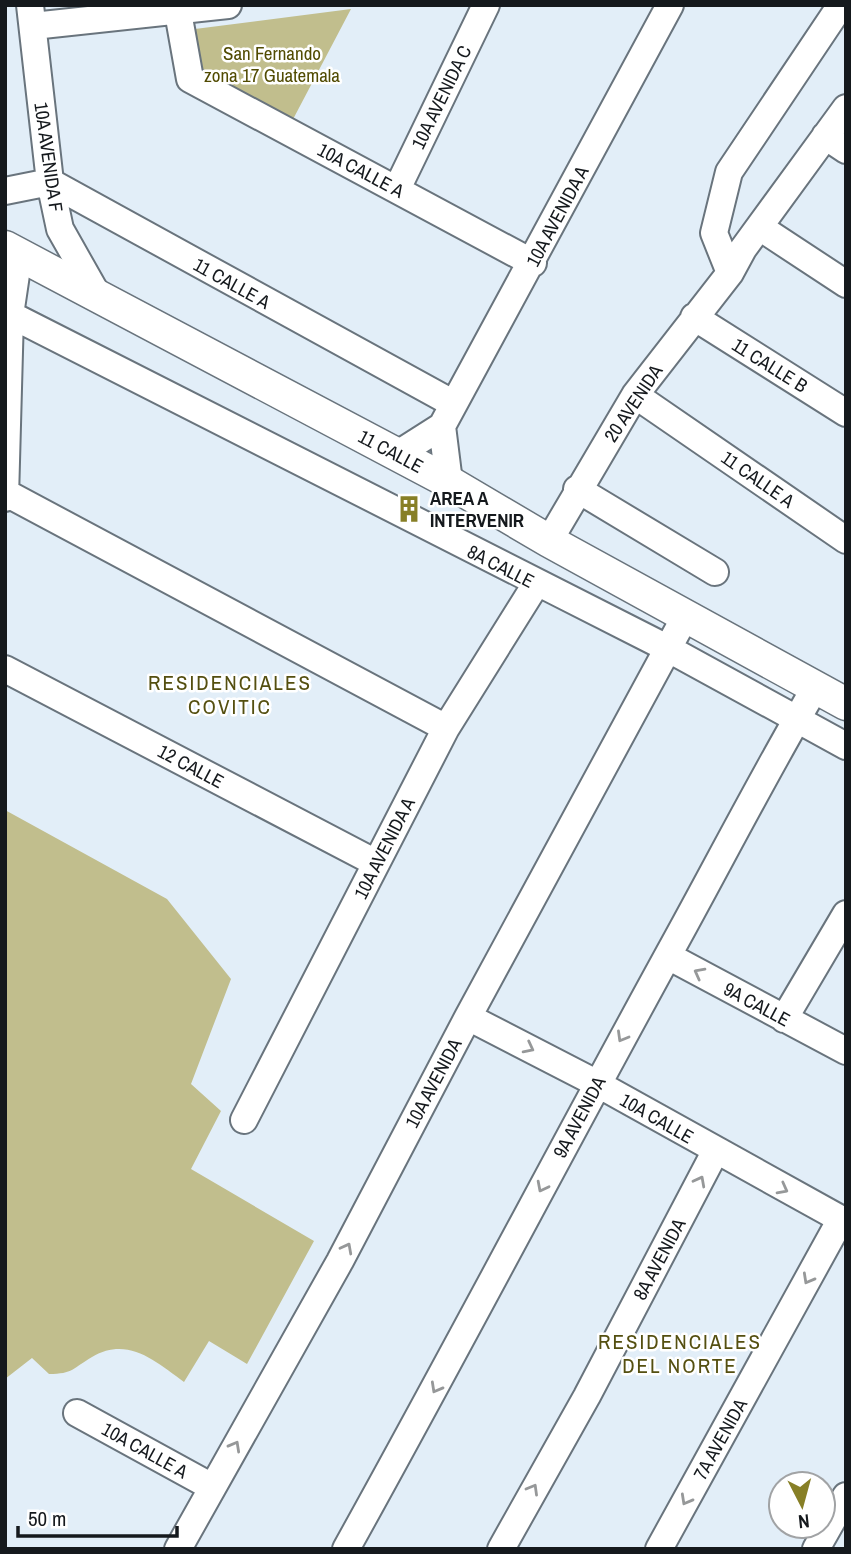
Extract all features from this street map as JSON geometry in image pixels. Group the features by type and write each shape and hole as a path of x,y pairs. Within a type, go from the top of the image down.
{"street":[{"name":"10A AVENIDA C","path":"397,189 486,5"},
{"name":"10A AVENIDA A","path":"398,454 448,415 533,263 670,5"},
{"path":"730,273 714,233 729,172 841,5"},
{"path":"32,15 178,12 220,6"},
{"name":"10A CALLE A","path":"178,12 190,79 533,263"},
{"name":"10A AVENIDA F","path":"32,15 50,183 60,229 99,298"},
{"name":"20 AVENIDA","path":"549,541 577,489 635,395 730,273 743,249 835,143 846,108"},
{"path":"5,191 50,183"},
{"name":"11 CALLE A","path":"50,183 448,415"},
{"path":"761,228 846,284"},
{"path":"12,251 8,314 6,496 446,728"},
{"name":"11 CALLE","path":"12,251 398,454 685,617 846,704"},
{"name":"8A CALLE","path":"8,314 536,584 667,648 846,746"},
{"name":"11 CALLE B","path":"694,317 846,414"},
{"name":"11 CALLE A","path":"635,395 846,540"},
{"path":"448,415 449,482"},
{"path":"577,489 715,572"},
{"name":"10A AVENIDA A","path":"244,1119 446,728 536,584"},
{"name":"10A AVENIDA","path":"178,1549 340,1261 468,1017 685,617"},
{"name":"12 CALLE","path":"5,669 376,863"},
{"name":"9A AVENIDA","path":"346,1549 468,1329 596,1083 815,688"},
{"path":"784,1019 846,914"},
{"name":"9A CALLE","path":"668,956 846,1051"},
{"name":"10A CALLE","path":"468,1017 596,1083 715,1152 843,1221"},
{"name":"8A AVENIDA","path":"500,1549 587,1396 715,1152"},
{"name":"7A AVENIDA","path":"659,1549 843,1221"},
{"name":"10A CALLE A","path":"77,1413 212,1487"},
{"path":"816,1549 846,1496"}],"green space":[{"name":"San Fernando zona 17 Guatemala","path":"351,9 290,125 200,76 195,29"},
{"path":"5,810 167,899 231,979 191,1084 221,1111 191,1169 314,1241 247,1364 209,1341 184,1382 152,1359 129,1350 117,1349 105,1351 72,1370 57,1374 49,1374 32,1358 5,1379"}],"place":[{"name":"AREA A INTERVENIR","path":"409,509"}],"district":[{"name":"RESIDENCIALES COVITIC","path":"230,694"},
{"name":"RESIDENCIALES DEL NORTE","path":"680,1353"}]}
